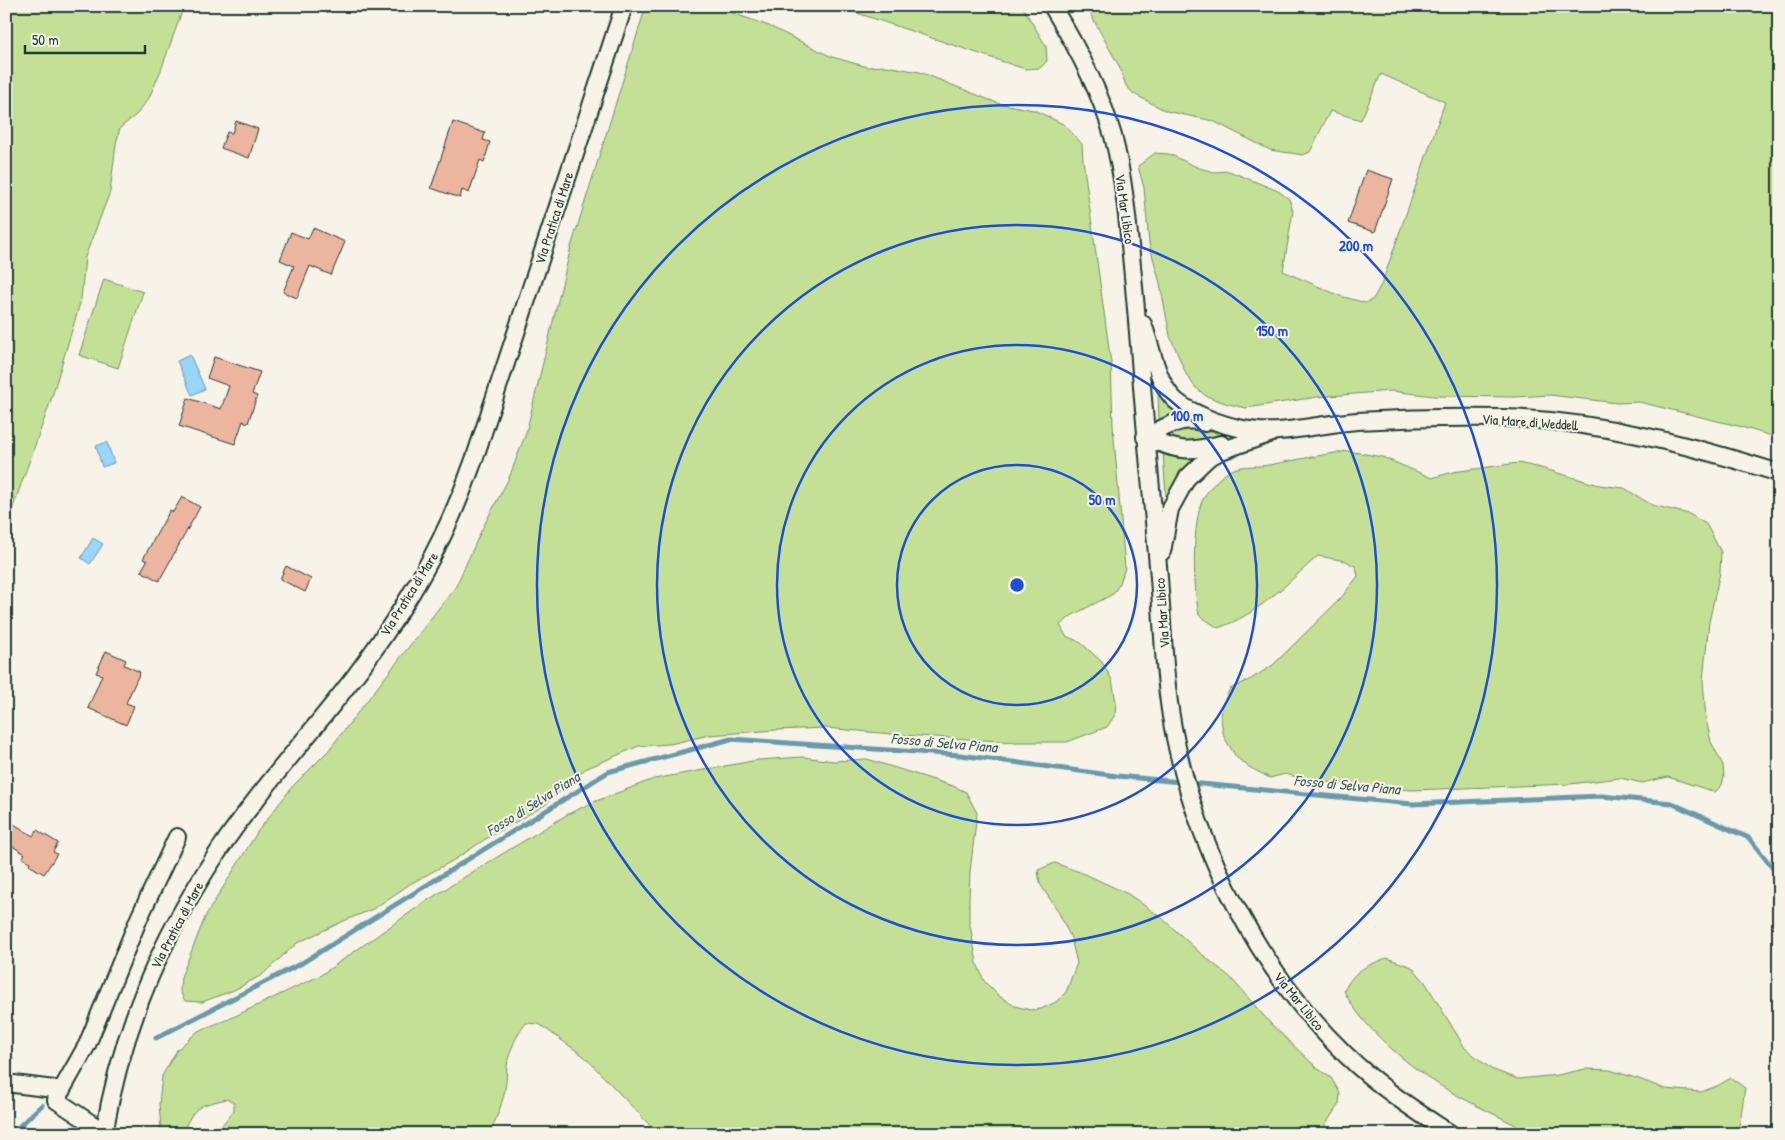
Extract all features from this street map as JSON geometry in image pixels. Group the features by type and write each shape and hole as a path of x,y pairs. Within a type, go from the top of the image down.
{"street":[{"name":"Via Pratica di Mare","path":"104,1133 118,1070 133,1023 153,971 177,918 222,847 386,633 419,582 446,532 475,457 624,6"},
{"name":"Via Mar Libico","path":"1052,6 1094,82 1114,139 1125,199 1136,307 1145,437 1167,684 1173,727 1194,804 1217,865 1240,914 1267,960 1296,1002 1341,1050 1374,1080 1451,1134"},
{"name":"Via Mare di Weddell","path":"1136,307 1151,345 1158,373 1172,397 1196,413 1217,422 1242,428 1277,431"},
{"name":"Via Mare di Weddell","path":"1158,568 1170,509 1187,478 1208,458 1221,450 1277,431 1345,422 1407,419 1454,417 1535,420 1649,436 1726,456 1779,473"},
{"path":"1145,437 1167,425 1185,420 1196,420 1217,427 1277,431"},
{"path":"1145,437 1166,446 1183,450 1201,450 1277,431"},
{"path":"104,1133 56,1100 87,1045 139,918 178,837"},
{"path":"6,1083 62,1090"}],"green space":[{"path":"6,6 184,6 149,98 137,114 120,128 110,192 85,257 81,300 51,400 6,527"},
{"path":"646,6 713,6 769,26 832,57 868,67 886,66 920,72 997,103 1034,110 1065,125 1082,144 1111,363 1113,426 1125,568 1120,583 1113,594 1073,615 1060,625 1066,636 1080,642 1102,662 1112,680 1116,702 1115,715 1107,727 1067,742 1016,742 826,728 709,735 670,744 639,746 585,769 545,805 484,840 454,860 410,884 373,909 297,943 262,975 234,990 202,1002 185,1001 180,991 181,977 206,915 258,831 293,786 328,751 456,586 483,527 509,478 526,433 571,247"},
{"path":"836,6 1022,6 1046,46 1047,61 1040,68 1025,69"},
{"path":"1086,6 1779,6 1779,438 1639,402 1617,403 1550,395 1516,397 1434,396 1391,391 1317,397 1246,408 1206,396 1195,387 1186,374 1170,336 1160,283 1149,243 1144,188 1138,166 1155,153 1169,154 1199,168 1214,172 1229,171 1278,191 1289,199 1293,211 1283,271 1340,296 1366,303 1373,299 1382,283 1445,102 1381,74 1361,120 1330,111 1310,152 1303,155 1270,150 1213,121 1166,111 1134,94 1126,86 1119,66"},
{"path":"104,279 143,292 118,368 79,355"},
{"path":"1161,391 1179,415 1159,421 1158,392"},
{"path":"1184,428 1211,431 1225,439 1189,443 1163,438 1168,433"},
{"path":"1163,451 1197,455 1198,459 1169,496 1166,496"},
{"path":"1348,451 1382,457 1432,478 1453,472 1518,463 1599,485 1624,488 1652,505 1689,514 1706,524 1721,552 1720,572 1709,622 1703,680 1706,719 1711,742 1723,765 1724,777 1722,785 1715,792 1668,777 1642,783 1620,778 1570,784 1411,790 1311,781 1285,774 1270,778 1249,767 1236,757 1224,737 1221,720 1222,705 1230,689 1251,679 1273,665 1341,598 1358,576 1356,567 1346,561 1318,556 1259,607 1218,628 1199,615 1197,603 1195,544 1201,504 1214,483 1234,469 1269,465"},
{"path":"803,757 834,761 867,759 953,786 966,792 977,813 970,872 969,920 977,963 984,981 999,996 1015,1006 1030,1010 1041,1009 1056,1002 1066,992 1077,963 1071,938 1058,911 1040,884 1038,870 1055,863 1085,874 1128,894 1162,918 1230,977 1271,1024 1317,1068 1331,1078 1340,1093 1339,1104 1319,1134 658,1134 585,1057 539,1024 526,1023 511,1049 504,1095 489,1134 215,1134 234,1110 234,1103 227,1099 200,1107 191,1116 181,1134 164,1134 161,1128 159,1104 162,1076 177,1050 198,1031 231,1018 321,975 425,902 568,814 596,801 654,779 758,760"},
{"path":"1387,958 1412,967 1425,982 1465,1048 1491,1069 1518,1079 1558,1075 1585,1069 1610,1070 1665,1089 1701,1092 1731,1078 1745,1088 1740,1122 1736,1134 1531,1134 1449,1091 1432,1080 1397,1053 1366,1023 1344,991 1356,973"}],"water":[{"path":"190,355 205,389 192,395 177,361"},
{"path":"107,442 114,463 102,467 96,446"},
{"path":"93,538 103,544 90,564 81,558"}],"building":[{"path":"236,121 258,129 249,158 221,148 227,132 232,133"},
{"path":"453,122 485,133 483,140 490,142 484,162 480,160 469,193 462,190 460,198 431,188"},
{"path":"1366,170 1393,179 1375,232 1348,223"},
{"path":"313,228 345,242 331,275 310,266 297,298 283,292 294,266 280,260 291,232 308,239"},
{"path":"214,357 260,372 252,394 257,396 248,423 243,421 235,444 179,426 188,398 221,409 229,386 207,378"},
{"path":"182,497 200,507 159,581 141,571 147,561 143,559 170,510 173,512"},
{"path":"286,566 311,579 305,592 280,579"},
{"path":"106,651 126,660 124,665 140,672 126,703 134,706 126,725 88,708 102,675 96,673"},
{"path":"6,819 33,836 37,830 58,843 53,852 57,854 44,874 29,865 30,862 22,858 25,854 6,842"}],"waterway":[{"name":"Fosso di Selva Piana","path":"156,1038 302,963 608,772 731,739 960,755 1117,776 1412,804 1602,796 1671,803 1749,838 1779,876"},
{"name":"Fosso di Selva Piana","path":"11,1134 42,1105"}]}
